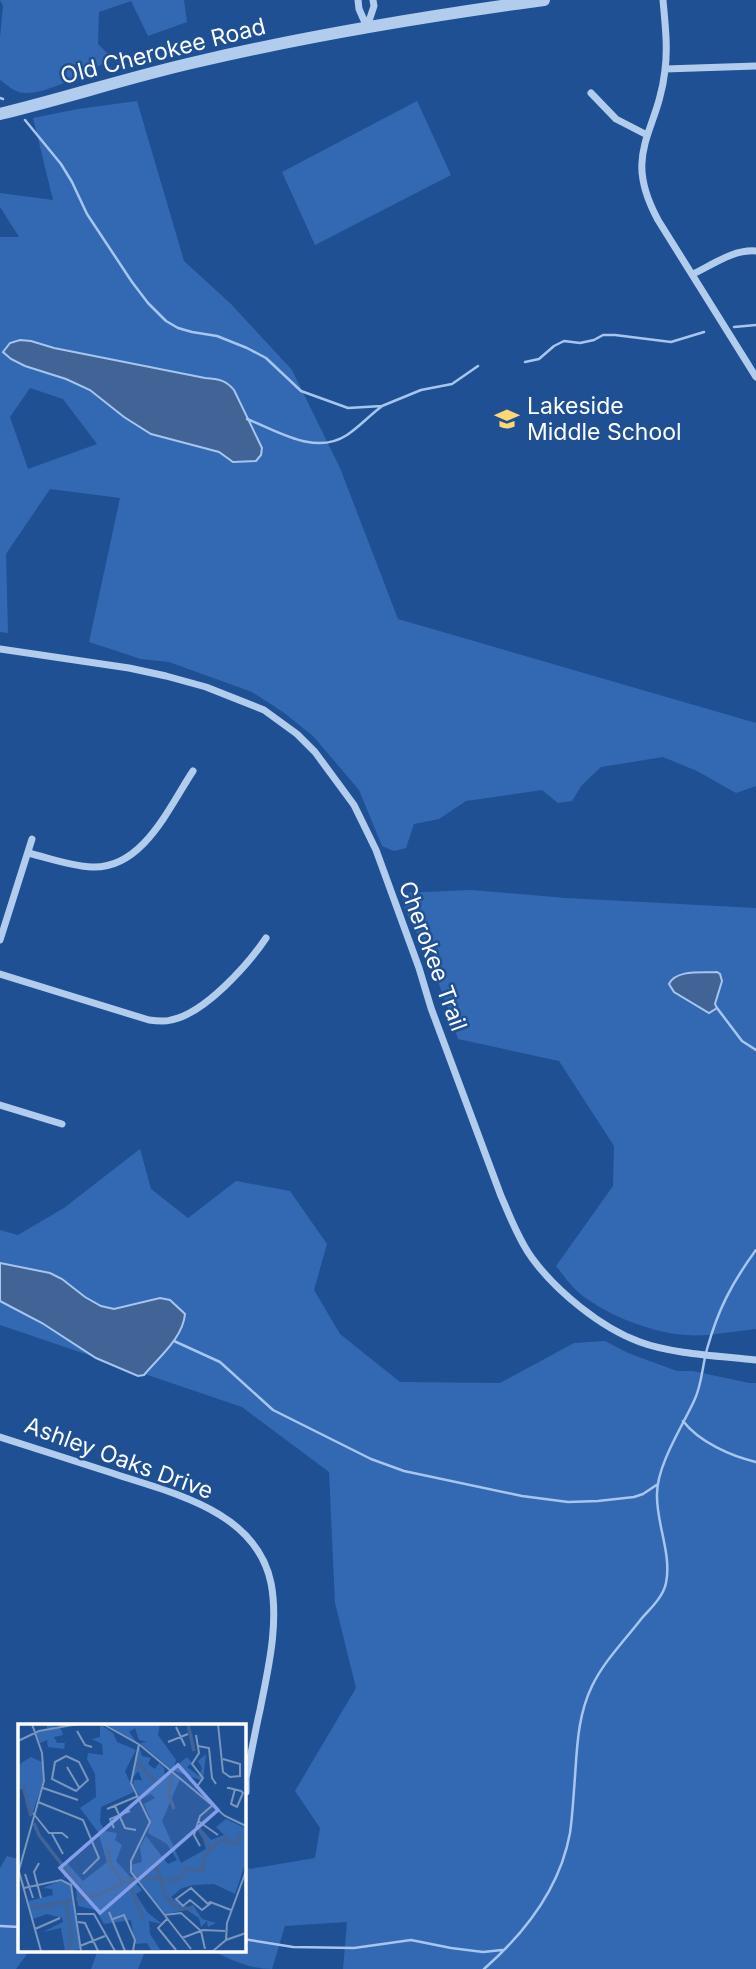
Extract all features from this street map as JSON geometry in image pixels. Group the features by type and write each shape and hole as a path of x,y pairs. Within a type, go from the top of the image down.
{"street":[{"path":"359,0 359,9 367,27"},
{"path":"367,27 374,6 373,0"},
{"name":"Old Cherokee Road","path":"0,114 265,46 367,27 544,0"},
{"path":"663,0 665,69 641,161 643,184 650,204 756,377"},
{"path":"665,69 756,66"},
{"path":"591,93 616,119 647,135"},
{"path":"693,274 747,250 756,251"},
{"name":"Cherokee Trail","path":"0,649 129,668 206,687 264,710 306,742 354,804 376,849 433,1014 501,1196 527,1250 561,1291 603,1322 639,1342 756,1360"},
{"path":"28,853 94,867 125,859 150,836 193,771"},
{"path":"0,940 32,839"},
{"path":"0,974 149,1020 171,1020 184,1016 213,996 251,959 266,938"},
{"path":"0,1105 62,1124"},
{"name":"Ashley Oaks Drive","path":"0,1437 192,1500 229,1522 258,1550 271,1582 272,1645 246,1778 246,1792"}],"shaded area":[{"path":"0,0 184,0 187,22 148,36 131,1 99,12 98,44 112,58 80,76 52,87 28,93 19,92 0,80 3,6"},
{"path":"137,101 184,261 231,304 292,370 340,468 398,619 756,723 756,786 736,793 697,771 663,757 601,767 582,785 572,801 558,803 542,790 466,801 439,819 414,824 406,848 394,851 382,846 359,790 313,736 283,712 252,692 169,662 141,659 89,642 120,498 50,489 6,554 8,633 0,632 0,237 19,237 0,207 0,193 53,200 33,118","holes":["31,341 228,384 262,448 233,462 219,452 163,438 90,390 25,366 3,352","30,388 63,399 97,444 28,469 10,417"]},
{"path":"417,101 451,175 315,245 282,172"},
{"path":"20,340 225,382 234,390 262,448 261,455 256,461 233,462 219,452 151,434 90,390 25,366 3,352 10,343"},
{"path":"471,890 756,908 756,1329 694,1335 641,1326 610,1313 583,1296 556,1266 613,1186 614,1146 559,1061 458,1039 431,961 405,910 401,893"},
{"path":"717,972 722,981 715,1004 717,1008 709,1013 674,992 669,984 672,979 684,974"},
{"path":"140,1149 151,1189 188,1218 236,1181 290,1191 327,1244 314,1290 340,1334 400,1382 500,1383 574,1343 605,1341 628,1353 677,1371 693,1371 756,1383 756,1969 343,1969 347,1922 285,1926 272,1969 248,1966 215,1952 245,1952 245,1867 250,1869 315,1858 320,1828 295,1791 356,1688 335,1603 329,1472 242,1407 0,1325 0,1230 18,1235 64,1208"},
{"path":"0,1263 50,1273 101,1306 114,1309 160,1298 170,1300 185,1314 183,1323 169,1347 144,1375 138,1376 96,1358 42,1323 0,1301"},
{"path":"7,1856 18,1859 18,1952 29,1952 16,1969 0,1969 0,1868"},
{"path":"97,1952 145,1952 138,1969 91,1969"}],"waterway":[{"path":"25,120 61,164 87,214 132,282 148,303 166,321 178,328 217,336 247,348 266,358 301,391 348,408 382,406 421,390 452,384 478,366"},
{"path":"734,327 756,325"},
{"path":"525,362 539,359 564,341 580,343 603,335 615,335 671,342 704,332"},
{"path":"247,419 284,435 322,443 347,435 381,407"},
{"path":"717,1008 742,1041 756,1050"},
{"path":"484,1969 527,1925 558,1872 570,1833 578,1737 583,1711 602,1668 656,1602 666,1583 666,1550 657,1505 661,1471 697,1395 707,1349 721,1310 732,1286 756,1250"},
{"path":"174,1341 220,1362 273,1410 371,1459 404,1471 522,1496 568,1502 634,1497 658,1484"},
{"path":"683,1421 716,1447 756,1462"},
{"path":"0,1926 18,1927"},
{"path":"245,1939 293,1947 354,1948 411,1940 483,1952 502,1950"}],"place":[{"name":"Lakeside Middle School","path":"507,419"}]}
